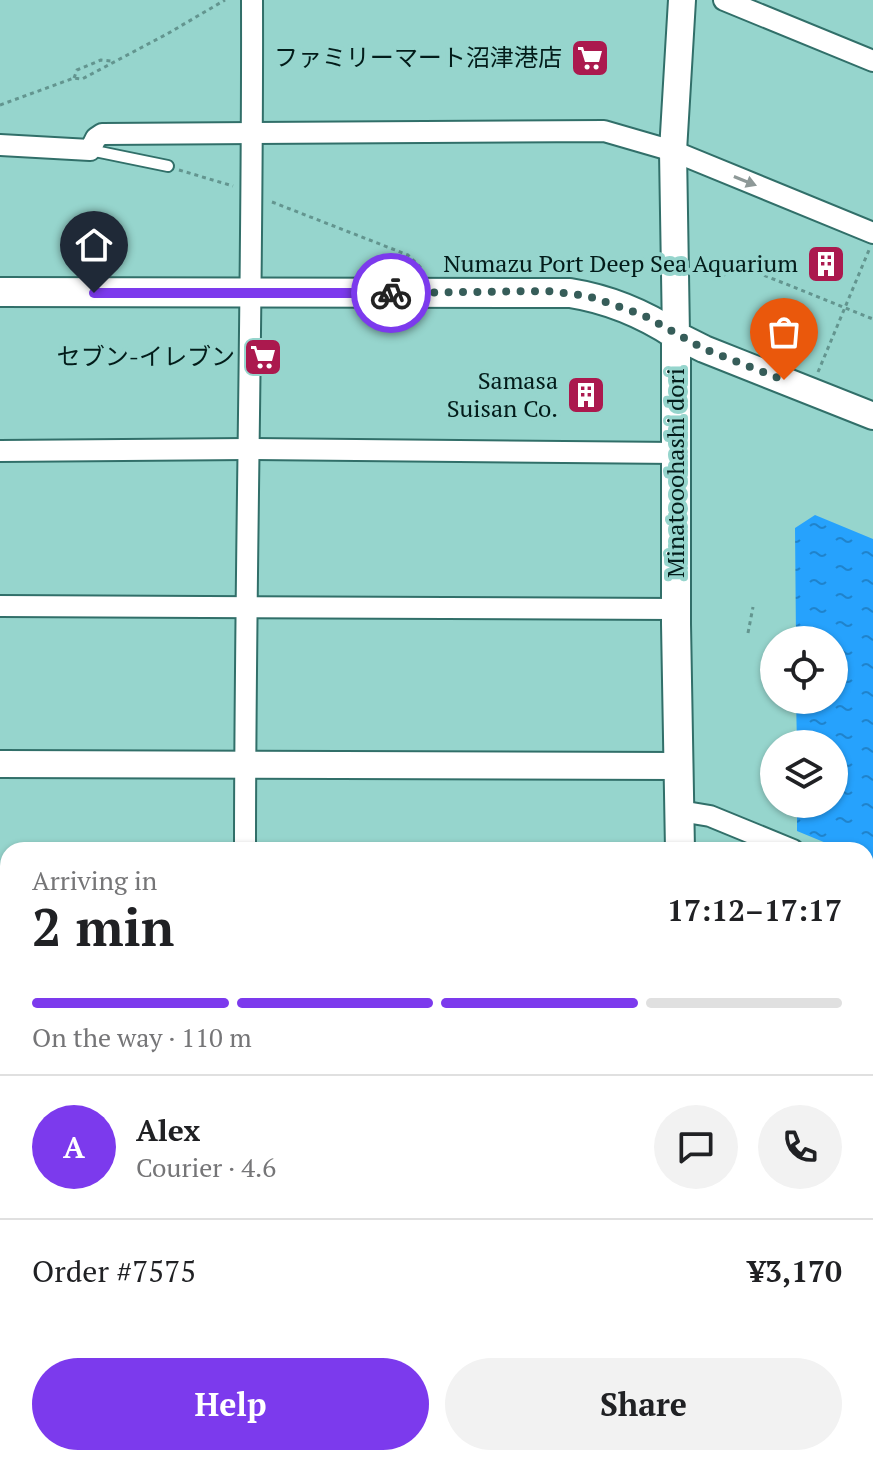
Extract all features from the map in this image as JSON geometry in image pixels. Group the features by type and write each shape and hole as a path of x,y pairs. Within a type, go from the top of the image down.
{"main road":[{"path":"0,292 570,293 602,300 643,315 676,335"},
{"name":"Minatooohashi dori","path":"676,335 680,842"}],"street":[{"path":"245,842 252,0"},
{"name":"Minatooohashi dori","path":"676,335 673,151 682,0"},
{"path":"724,0 873,61"},
{"path":"0,145 90,150 102,134 604,131 673,151 873,233"},
{"path":"676,335 873,416"},
{"path":"0,451 247,449 677,453"},
{"path":"0,606 676,609"},
{"path":"0,764 679,766"},
{"path":"680,811 710,816 773,842"}],"lane":[{"path":"90,150 168,166"}],"path":[{"path":"0,105 74,78 82,79 225,0"},
{"path":"74,78 77,70 101,60 112,61"},
{"path":"168,166 242,189"},
{"path":"261,197 408,255 421,268"},
{"path":"810,390 873,240"},
{"path":"723,276 736,264 873,319"},
{"path":"748,633 753,607"}],"water":[{"path":"815,515 873,539 873,842 824,842 797,831 797,818 848,818 848,730 797,730 796,714 848,714 848,626 796,626 795,528"}],"way so far":[{"path":"391,293 548,291 588,296 643,315 704,349 784,380"}],"place":[{"name":"ファミリーマート沼津港店","path":"590,58"},
{"name":"Numazu Port Deep Sea Aquarium","path":"826,264"},
{"name":"セブン-イレブン","path":"263,357"},
{"name":"Samasa Suisan Co.","path":"586,395"}],"route":[{"path":"94,293 391,293"}]}
